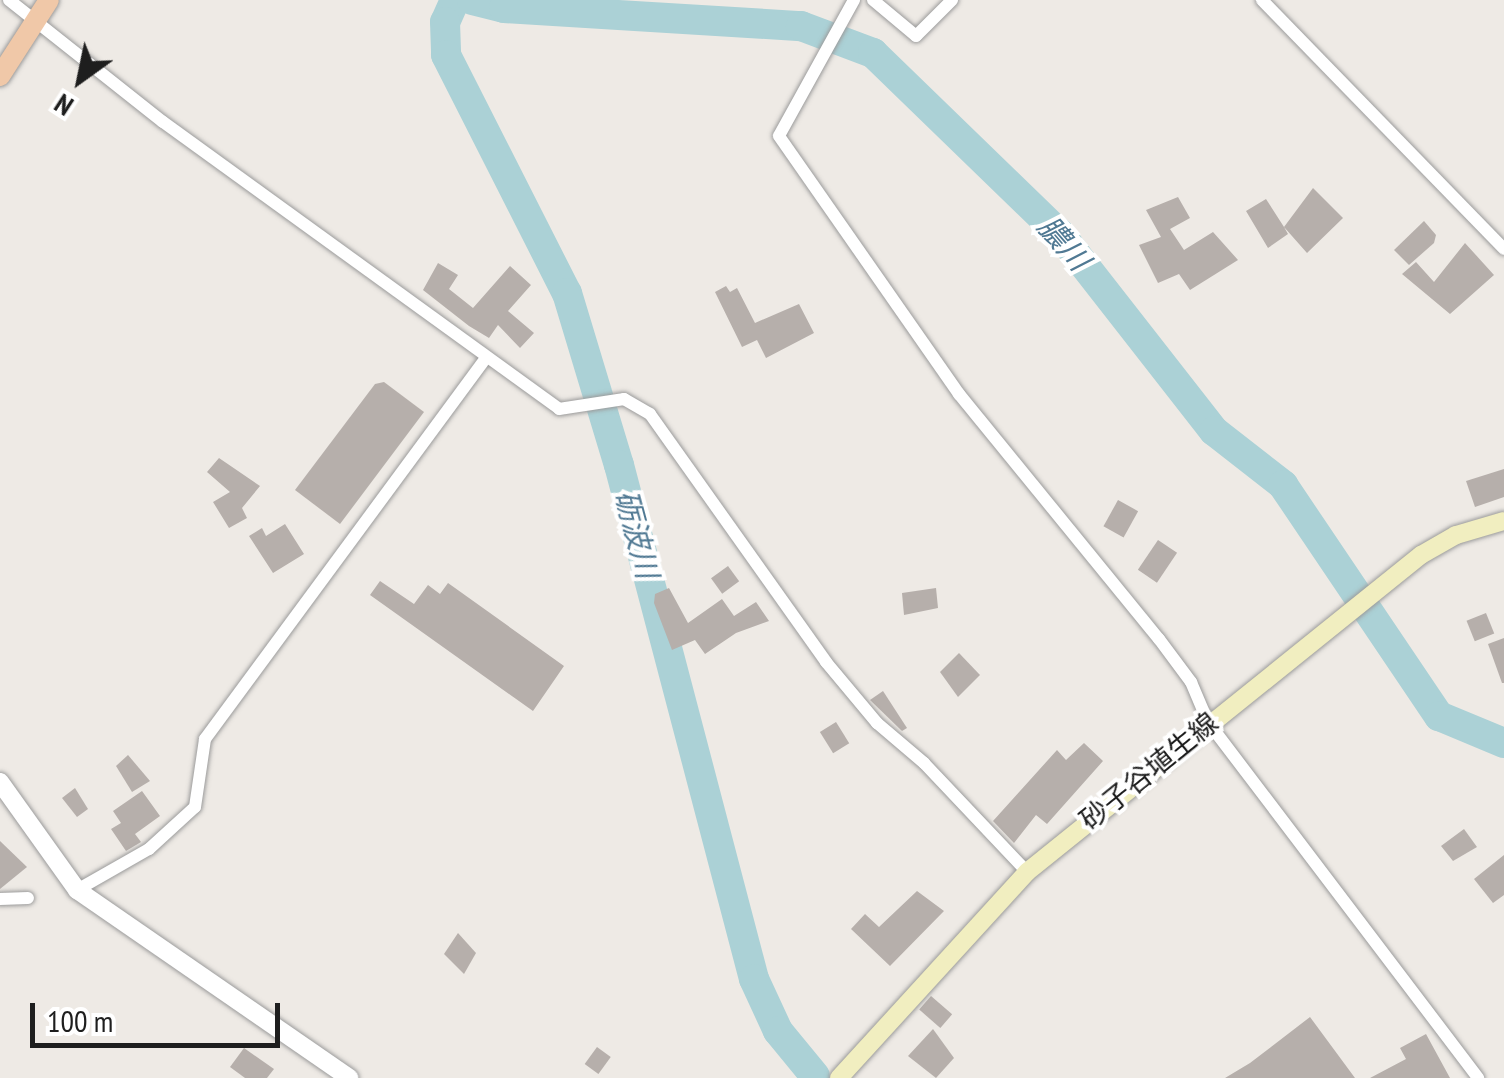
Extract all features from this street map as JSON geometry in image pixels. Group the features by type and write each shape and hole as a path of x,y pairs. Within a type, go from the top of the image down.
{"main road":[{"path":"0,76 43,9"},
{"name":"砂子谷埴生線","path":"840,1078 1026,872 1208,722 1422,555 1456,535 1504,522"}],"street":[{"path":"9,0 43,9 163,122 559,409 624,400 650,414 826,662 878,723 924,763 1026,872"},
{"path":"854,0 778,128 786,149 960,394 1191,682 1208,722 1478,1078"},
{"path":"873,0 916,36 952,0"},
{"path":"1262,0 1504,249"},
{"path":"77,890 149,849 195,807 205,740 486,359"},
{"path":"0,782 77,890 350,1078"},
{"path":"0,900 28,898"}],"building":[{"path":"1313,188 1343,218 1307,253 1284,227"},
{"path":"1178,197 1190,218 1170,229 1184,250 1213,232 1238,260 1190,290 1179,274 1158,283 1139,245 1161,237 1146,210"},
{"path":"1266,199 1288,234 1268,248 1246,211"},
{"path":"1424,221 1436,235 1434,243 1409,265 1394,250"},
{"path":"1465,243 1494,275 1450,314 1402,274 1416,262 1434,282"},
{"path":"438,263 458,275 449,289 473,308 510,266 531,285 508,311 534,333 520,348 498,325 489,338 469,326 423,290"},
{"path":"726,286 730,292 737,288 755,323 799,304 814,333 766,358 757,340 742,347 715,292"},
{"path":"384,382 424,412 340,524 295,490 375,384"},
{"path":"219,458 260,486 242,508 247,518 229,528 213,502 230,492 207,472"},
{"path":"1504,469 1504,497 1475,507 1466,481"},
{"path":"1118,500 1138,511 1124,537 1103,526"},
{"path":"285,524 304,554 273,573 249,536 262,528 266,536"},
{"path":"1158,540 1177,553 1157,583 1138,570"},
{"path":"728,566 739,581 722,594 711,578"},
{"path":"380,581 414,604 428,585 440,594 448,583 564,666 533,711 370,595"},
{"path":"669,588 688,623 722,599 734,616 756,602 769,621 736,633 705,654 695,640 672,650 654,603 655,594"},
{"path":"936,588 938,608 904,615 902,593"},
{"path":"1486,613 1494,633 1475,641 1467,621"},
{"path":"1504,638 1504,683 1502,683 1488,644"},
{"path":"959,653 980,675 958,697 940,672"},
{"path":"883,691 907,728 902,731 870,700"},
{"path":"836,722 849,743 833,753 820,732"},
{"path":"1084,743 1103,761 1047,824 1036,815 1014,843 993,821 1057,750 1066,760"},
{"path":"128,755 150,781 132,792 116,766"},
{"path":"75,788 88,809 77,817 62,798"},
{"path":"142,791 160,816 135,834 141,842 126,851 111,829 121,823 113,811"},
{"path":"1464,829 1477,847 1453,861 1441,846"},
{"path":"0,841 27,867 0,889"},
{"path":"1504,855 1504,895 1493,903 1474,879"},
{"path":"917,891 944,911 890,966 851,929 865,914 879,927"},
{"path":"458,933 476,953 464,974 444,954"},
{"path":"931,996 952,1014 940,1028 919,1010"},
{"path":"1310,1017 1355,1078 1225,1078 1250,1063"},
{"path":"933,1029 954,1058 936,1078 908,1056"},
{"path":"1426,1034 1450,1078 1370,1078 1406,1059 1400,1048"},
{"path":"597,1047 611,1057 598,1074 585,1064"},
{"path":"244,1048 274,1069 267,1078 245,1078 230,1067"}],"waterway":[{"name":"砺波川","path":"455,0 445,22 446,55 567,293 619,465 754,979 778,1031 815,1076"},
{"name":"膿川","path":"472,0 504,8 801,26 873,53 1060,234 1214,431 1283,485 1439,716 1504,743"}]}
